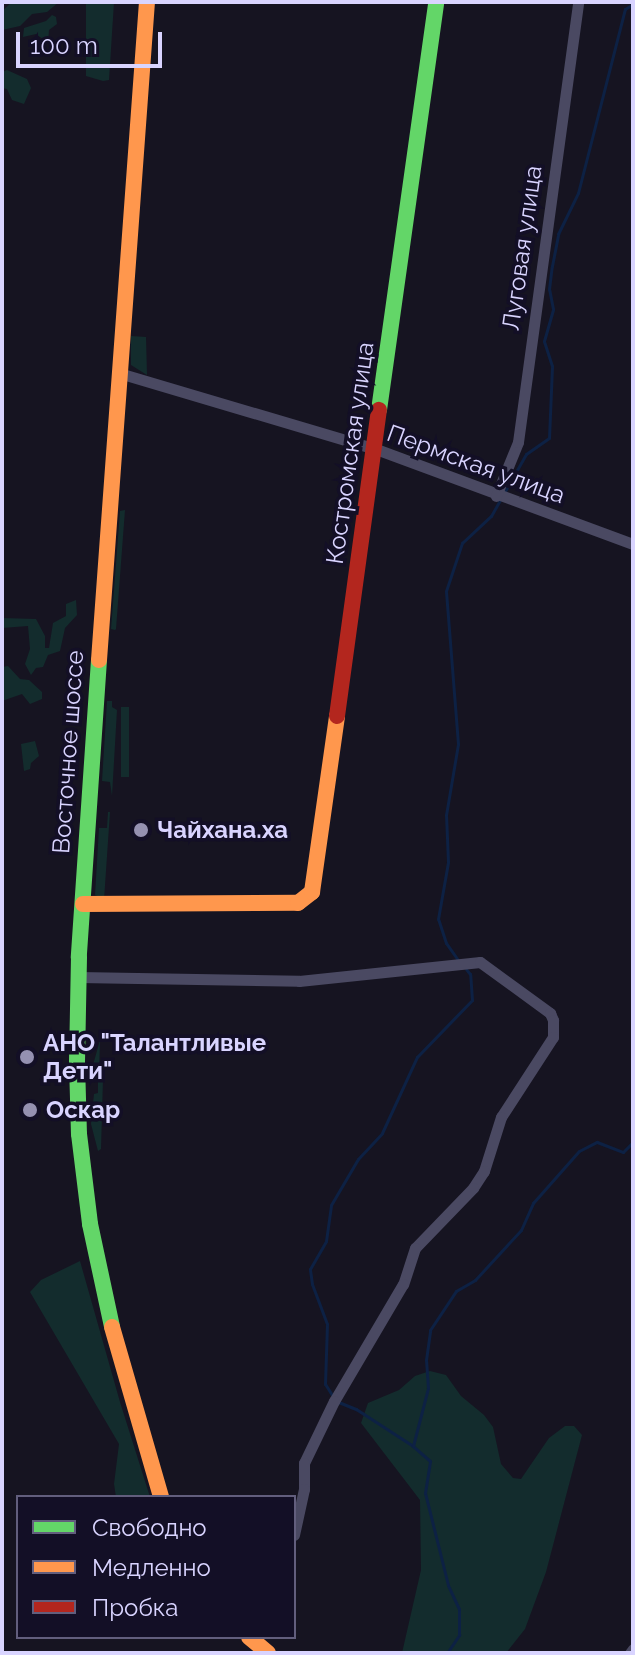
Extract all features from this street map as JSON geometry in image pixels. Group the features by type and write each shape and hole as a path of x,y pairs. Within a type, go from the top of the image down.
{"main road":[{"name":"Восточное шоссе","path":"147,2 78,977 79,1134 90,1224 118,1354 160,1495"},
{"name":"Костромская улица","path":"83,904 298,903 312,892 436,2"},
{"path":"251,1639 268,1653"}],"street":[{"name":"Луговая улица","path":"496,496 518,442 578,2"},
{"name":"Пермская улица","path":"119,373 376,449 496,496 632,541"},
{"path":"78,977 299,981 480,962 550,1013 555,1028 553,1037 501,1117 484,1171 473,1188 415,1248 403,1284 334,1401 304,1463 304,1489 296,1526"}],"green space":[{"path":"12,2 59,2 47,12 32,14 20,26 2,30 2,11"},
{"path":"86,2 114,2 109,80 86,76"},
{"path":"52,15 56,17 57,24 49,30 48,43 36,34 23,37 24,28 46,21"},
{"path":"7,70 27,79 31,88 24,104 12,100 7,89 2,88 2,72"},
{"path":"131,336 146,337 147,375 131,365"},
{"path":"125,510 115,630 111,629 120,511"},
{"path":"76,600 77,615 65,628 60,651 48,655 43,667 36,668 31,675 25,664 30,649 28,626 2,628 2,618 36,619 45,636 45,648 49,648 53,623 66,616 66,604"},
{"path":"8,666 20,679 29,680 42,692 42,699 30,704 22,694 2,701 2,667"},
{"path":"107,701 112,701 112,707 117,710 112,796 110,782 102,781"},
{"path":"121,707 129,707 129,777 121,777"},
{"path":"35,741 39,756 31,763 30,769 24,771 21,744"},
{"path":"108,812 104,900 95,895 99,828 107,828"},
{"path":"100,1040 99,1074 103,1079 101,1149 98,1151 91,1124 94,1094 98,1093 98,1082 92,1081 93,1065"},
{"path":"80,1261 149,1495 116,1495 114,1484 119,1444 30,1292 41,1280"},
{"path":"430,1371 446,1375 461,1396 484,1415 493,1427 501,1464 513,1478 521,1479 549,1438 565,1426 574,1426 582,1435 546,1572 525,1629 506,1653 402,1653 421,1570 420,1500 361,1423 368,1403 399,1390 415,1376"}],"waterway":[{"path":"458,960 446,943 438,919 448,862 446,815 458,744 446,591 462,543 491,516 526,454 549,438 552,366 544,341 553,309 549,289 558,234 578,193 625,9 633,4"},
{"path":"332,1395 325,1384 327,1324 312,1284 310,1269 326,1241 331,1205 358,1159 382,1133 417,1057 472,1000 470,974 466,969"},
{"path":"447,1653 459,1635 459,1609 448,1585 425,1493 430,1461 413,1446 428,1388 426,1360 430,1330 456,1291 475,1280 521,1230 533,1203 579,1151 597,1142 623,1152 633,1142"},
{"path":"336,1401 356,1409 413,1446"}],"traffic: fast":[{"path":"379,410 436,2"},
{"path":"99,660 79,957 77,1063 79,1134 90,1224 112,1327"}],"traffic: slow":[{"path":"99,660 147,2"},
{"path":"83,904 298,903 312,892 337,716"},
{"path":"112,1327 160,1495"},
{"path":"251,1639 268,1653"}],"traffic: jam":[{"path":"337,716 379,410"}],"place":[{"name":"Чайхана.ха","path":"141,830"},
{"name":"АНО \"Талантливые Дети\"","path":"27,1057"},
{"name":"Оскар","path":"30,1110"}]}
